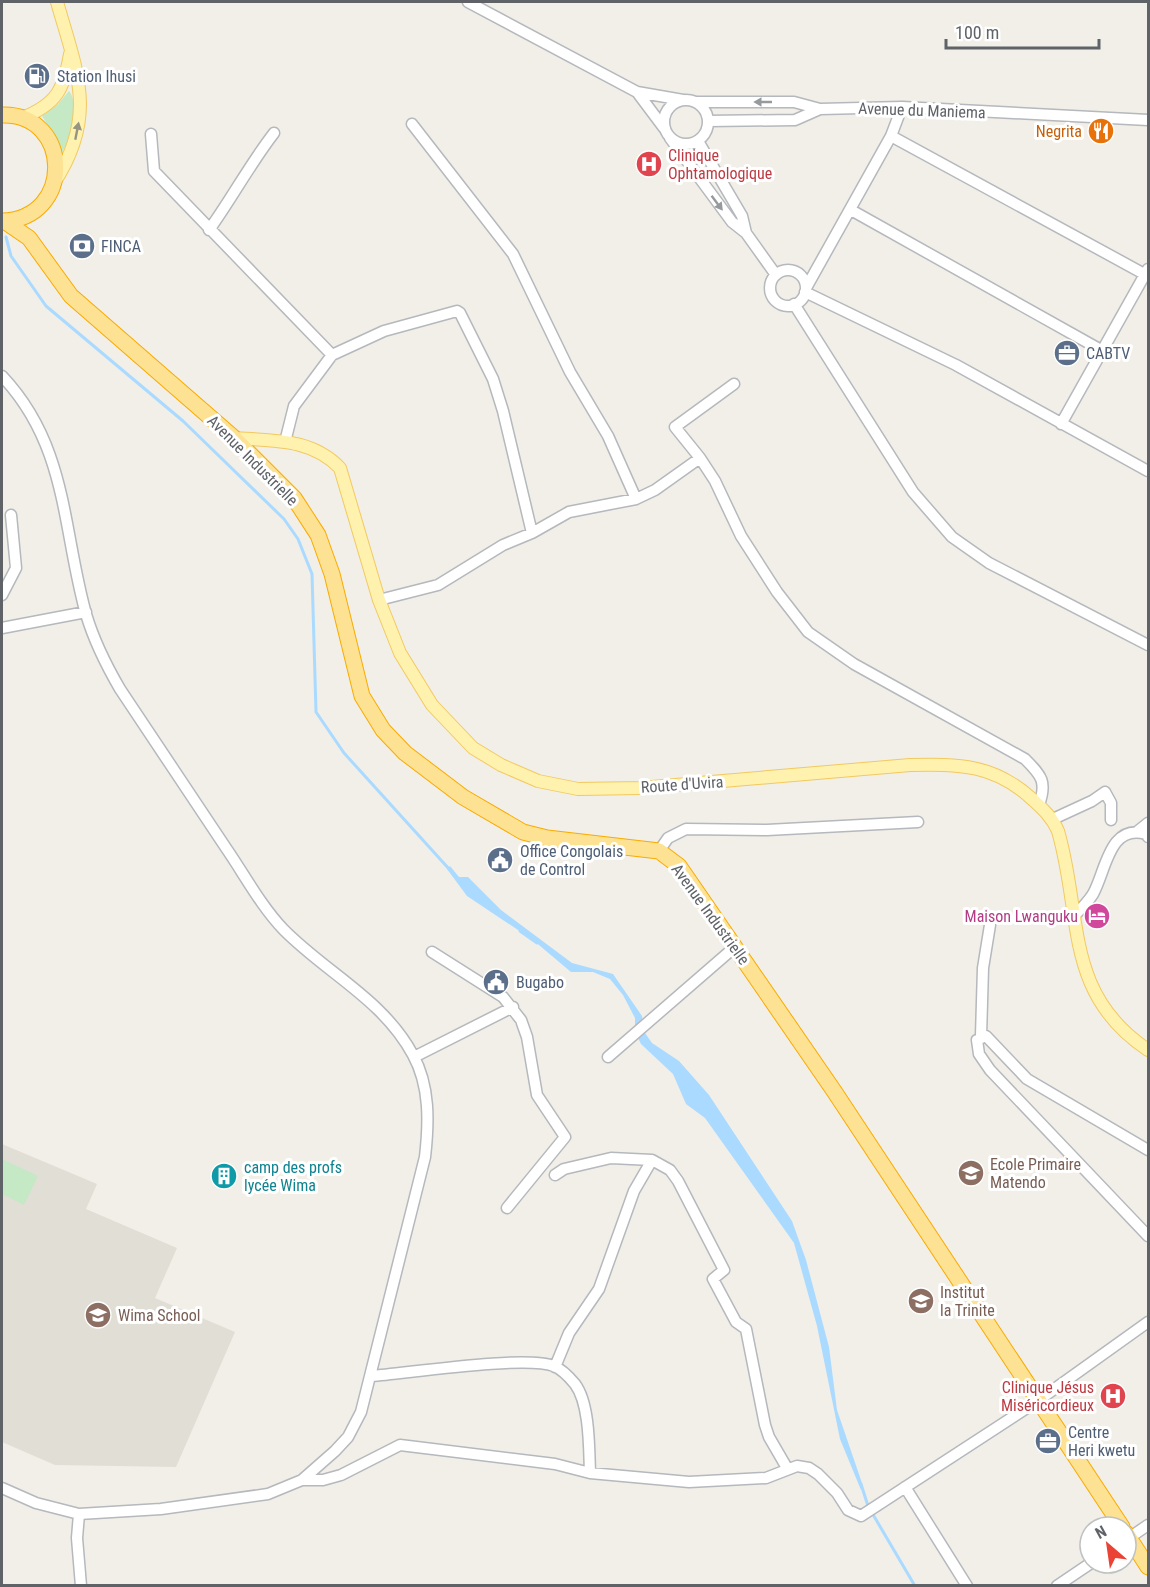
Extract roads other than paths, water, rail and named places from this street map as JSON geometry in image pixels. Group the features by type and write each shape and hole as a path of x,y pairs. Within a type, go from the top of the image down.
{"highway":[{"path":"2,115 22,118 36,126 51,145 56,160 54,184 47,197 37,208 22,218 3,221"},
{"name":"Avenue Industrielle","path":"37,208 34,219 36,232 46,262"},
{"name":"Avenue Industrielle","path":"3,221 29,238 70,296 234,438 294,498 318,535 332,574 362,696 370,712 394,744 463,797 523,832 547,838 659,851 679,866 736,946 1113,1515"},
{"name":"Avenue Industrielle","path":"1138,1552 1149,1567"}],"main road":[{"path":"54,184 71,154 82,108 71,50 57,2"},
{"path":"22,118 43,108 61,91 71,50"},
{"name":"Route d'Uvira","path":"234,438 285,442 312,447 323,452 340,468 379,600 396,646 432,705 473,748 501,765 538,781 578,789 640,788 910,765 954,764 976,768 1014,782 1053,819 1063,850 1082,963 1095,994 1120,1027 1149,1050"}],"street":[{"path":"468,2 637,92 696,102 704,108 708,121 703,136 698,141 682,144 670,138"},
{"path":"637,92 732,222 746,233 776,275"},
{"path":"664,128 664,117 669,108 683,100"},
{"name":"Avenue du Maniema","path":"696,102 794,102 820,109 902,108 1149,120"},
{"path":"902,108 891,136 851,210 806,290 800,301 783,306 773,298 770,286 776,275 792,271 802,277 806,290 907,340 1149,471"},
{"path":"708,121 795,120 820,109"},
{"path":"412,124 513,254 570,372 608,436 636,499"},
{"path":"209,230 229,202 253,160 274,133"},
{"path":"151,134 154,171 332,356"},
{"path":"891,136 1147,273 1101,350 1061,424"},
{"path":"698,141 742,216 746,233"},
{"path":"851,210 1101,350"},
{"path":"794,304 913,492 952,537 989,562 1149,645"},
{"path":"285,442 294,406 332,356 384,331 453,310 460,313 493,379 532,534"},
{"path":"2,376 27,409 53,462 67,511 86,612 104,661 120,689 272,916 305,949 380,1009 398,1030 414,1057 426,1098 428,1127 425,1156 372,1376 361,1412 348,1437 302,1480 268,1494 214,1504 79,1514 36,1503 2,1488"},
{"path":"734,384 675,427 715,481 741,536 777,592 808,632 854,664 1025,759 1037,772 1042,783 1044,790 1039,805"},
{"path":"379,600 438,585 503,545 532,534 569,512 636,499 655,490 700,458"},
{"path":"2,595 16,568 11,514"},
{"path":"2,628 86,612"},
{"path":"1053,819 1106,792 1111,803 1111,820"},
{"path":"659,851 668,838 686,829 767,830 918,822"},
{"path":"1075,915 1093,894 1115,843 1121,836 1144,834 1149,823"},
{"path":"990,925 982,978 981,1036 977,1046 979,1054 990,1070 1149,1236"},
{"path":"608,1057 654,1020 736,946"},
{"path":"432,952 489,988 513,1007 528,1037 537,1095 565,1137 507,1208"},
{"path":"414,1057 513,1007"},
{"path":"981,1036 992,1041 1013,1067 1027,1079 1149,1150"},
{"path":"555,1174 564,1168 611,1158 652,1160 670,1170 678,1180 724,1270 713,1279 736,1322 746,1329 765,1425 769,1437 788,1468"},
{"path":"555,1367 569,1333 599,1289 634,1191 652,1160"},
{"path":"302,1480 323,1480 341,1475 400,1445 555,1464 590,1473 689,1482 759,1479 788,1468 809,1468 837,1492 848,1510 861,1516 1038,1400 1149,1322"},
{"path":"372,1376 501,1364 530,1363 555,1367 576,1385 582,1401 589,1439 590,1473"},
{"path":"905,1487 967,1586"},
{"path":"79,1514 77,1538 81,1586"},
{"path":"1057,1586 1078,1572"}],"water":[{"path":"450,866 459,877 468,877 501,910 572,963 613,974 642,1016 645,1033 652,1043 679,1061 709,1095 792,1221 806,1260 829,1347 837,1410 863,1486 861,1490 840,1439 817,1326 794,1243 705,1118 686,1104 673,1074 641,1044 635,1032 635,1018 623,995 610,979 593,972 571,972 533,940 467,896 447,869"}],"waterway":[{"path":"6,237 11,256 46,306 183,421 284,519 298,539 312,574 316,712 344,753 450,870"},
{"path":"520,931 537,943"},
{"path":"861,1484 868,1506 915,1586"}],"place":[{"name":"Station Ihusi","path":"37,76"},
{"name":"Negrita","path":"1101,131"},
{"name":"Clinique Ophtamologique","path":"649,164"},
{"name":"FINCA","path":"82,246"},
{"name":"CABTV","path":"1067,353"},
{"name":"Office Congolais de Control","path":"500,860"},
{"name":"Maison Lwanguku","path":"1097,916"},
{"name":"Bugabo","path":"496,982"},
{"name":"Ecole Primaire Matendo","path":"971,1173"},
{"name":"camp des profs lycée Wima","path":"224,1176"},
{"name":"Institut la Trinite","path":"921,1301"},
{"name":"Wima School","path":"98,1315"},
{"name":"Clinique Jésus Miséricordieux","path":"1113,1396"},
{"name":"Centre Heri kwetu","path":"1048,1441"}]}
